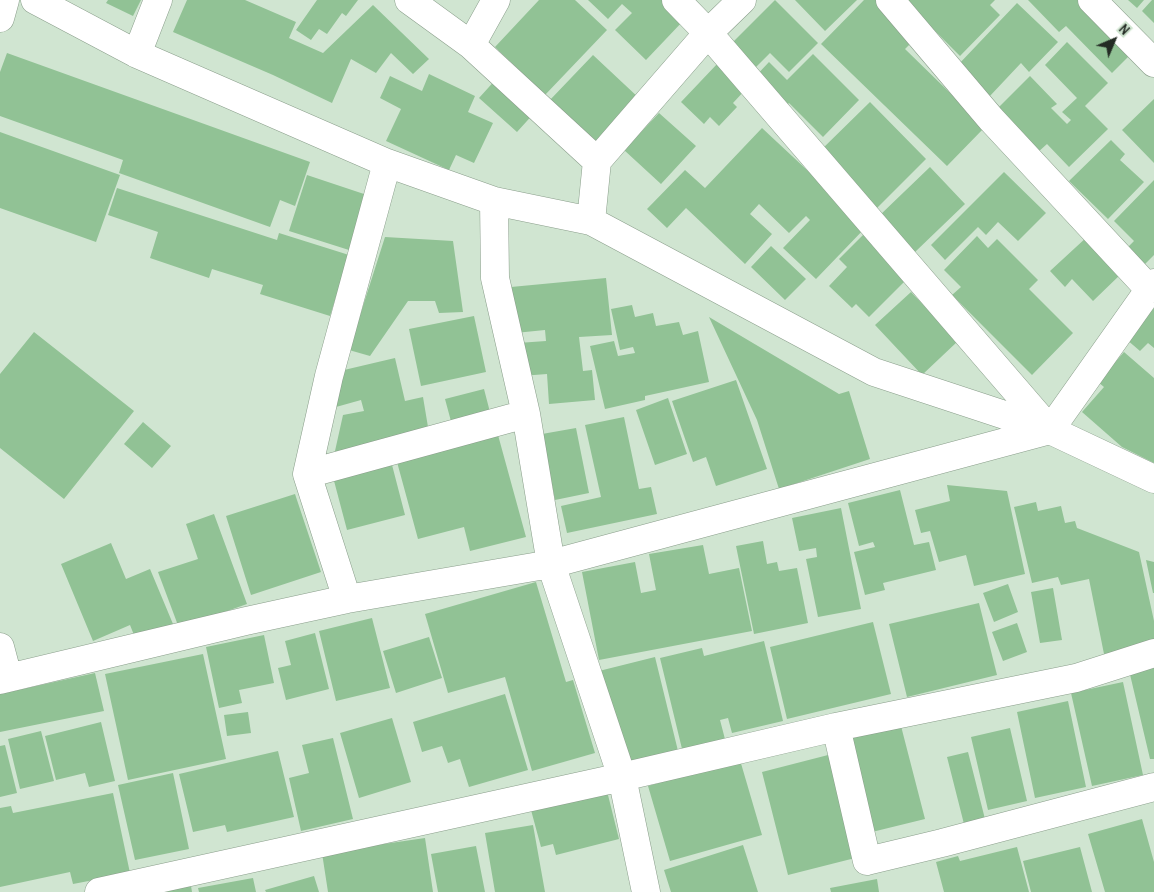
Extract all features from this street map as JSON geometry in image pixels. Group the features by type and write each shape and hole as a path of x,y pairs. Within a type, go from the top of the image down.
{"street":[{"path":"0,18 5,0"},
{"path":"35,0 137,54 388,163 494,201 591,221 874,372 1050,430 1154,479"},
{"path":"137,54 158,0"},
{"path":"409,0 471,45 597,161"},
{"path":"471,45 496,0"},
{"path":"676,0 708,33 1050,430"},
{"path":"591,221 597,161 708,33 742,0"},
{"path":"0,647 4,679 347,599 551,564 1050,430 1151,286 991,120 890,0"},
{"path":"1092,0 1154,63"},
{"path":"347,599 307,474 329,376 388,163"},
{"path":"494,201 495,278 526,414 551,564 622,777 646,892"},
{"path":"307,474 526,414"},
{"path":"99,892 622,777 836,727 1076,678 1154,653"},
{"path":"836,727 867,861 1154,787"}],"building":[{"path":"108,0 141,0 133,16 106,3"},
{"path":"187,0 245,0 296,22 289,38 323,53 373,5 429,59 413,74 391,53 376,73 351,59 332,103 273,75 173,32"},
{"path":"317,0 358,0 346,16 342,13 327,34 319,29 311,40 296,30"},
{"path":"539,0 575,0 607,30 545,95 495,47"},
{"path":"588,0 663,0 684,20 646,60 615,30 632,13 622,4 608,19"},
{"path":"775,0 818,43 789,72 770,53 755,68 731,44"},
{"path":"795,0 857,0 825,31"},
{"path":"864,0 879,0 917,37 905,49 985,127 947,166 821,44"},
{"path":"904,0 995,0 990,5 1000,15 960,56"},
{"path":"1028,0 1078,0 1131,54 1112,73 1066,26 1059,32"},
{"path":"1128,0 1144,0 1137,8"},
{"path":"1154,0 1154,23 1142,11"},
{"path":"1017,3 1058,42 1029,72 1021,63 989,97 957,66"},
{"path":"1067,42 1108,83 1085,106 1108,129 1069,167 1047,144 1037,153 995,111 1030,76 1057,104 1051,108 1067,124 1071,120 1062,112 1077,98 1045,65"},
{"path":"7,53 310,162 295,206 280,200 270,227 119,173 123,160 0,116 0,72"},
{"path":"813,54 859,100 823,137 789,103 782,110 752,80 769,62 787,80"},
{"path":"593,55 640,99 597,145 549,101"},
{"path":"718,63 746,89 733,103 737,107 719,126 710,117 704,124 681,102"},
{"path":"429,74 475,96 468,112 493,123 474,163 456,155 449,170 386,141 401,109 380,98 390,76 422,91"},
{"path":"498,77 536,111 517,132 479,98"},
{"path":"1154,99 1154,163 1122,130"},
{"path":"870,102 926,159 876,209 819,152"},
{"path":"659,113 696,146 661,184 624,150"},
{"path":"762,128 867,226 816,279 783,248 810,220 806,216 789,233 759,204 750,214 772,234 745,264 686,208 667,228 647,209 685,170 705,188"},
{"path":"0,132 120,175 96,242 0,208"},
{"path":"1111,140 1125,154 1120,160 1144,182 1108,219 1069,181"},
{"path":"930,167 965,204 914,253 879,216"},
{"path":"1004,172 1046,213 1018,241 998,222 986,235 978,227 945,260 931,245"},
{"path":"307,175 367,195 349,250 289,231"},
{"path":"1154,180 1154,255 1142,267 1125,250 1134,241 1114,221"},
{"path":"117,188 277,240 279,233 349,255 330,316 260,294 263,285 212,269 209,278 150,258 158,232 108,215"},
{"path":"867,231 911,275 869,317 856,304 852,308 829,286 847,267 839,259"},
{"path":"977,236 988,248 997,239 1038,280 1029,289 1073,333 1032,375 952,295 961,287 944,270"},
{"path":"1088,236 1122,273 1093,301 1072,279 1065,287 1050,271"},
{"path":"385,237 453,241 463,312 439,313 435,301 408,301 370,356 349,350"},
{"path":"771,246 806,279 785,300 751,267"},
{"path":"606,278 612,335 579,337 583,371 592,370 595,400 549,404 547,374 521,376 518,343 546,341 545,330 515,333 511,287"},
{"path":"911,292 958,341 922,375 875,325"},
{"path":"632,305 635,317 653,313 656,326 679,322 683,335 698,331 709,382 645,396 645,400 605,409 590,346 614,341 618,356 635,353 633,347 620,350 611,309"},
{"path":"1154,308 1154,348 1148,343 1140,351 1126,339"},
{"path":"474,316 486,372 421,386 409,329"},
{"path":"709,317 839,394 849,391 870,459 779,489 757,420"},
{"path":"34,332 134,411 64,499 0,448 0,374"},
{"path":"1124,352 1154,378 1154,463 1122,447 1082,412 1104,387 1098,382"},
{"path":"395,358 405,401 423,397 430,439 333,460 343,415 364,411 361,400 336,407 344,370"},
{"path":"736,380 767,469 716,486 706,457 693,462 672,401"},
{"path":"484,389 491,416 452,425 445,399"},
{"path":"668,398 687,454 655,465 636,410"},
{"path":"624,417 639,489 651,487 657,514 567,533 561,506 601,497 585,425"},
{"path":"143,422 171,446 152,468 124,444"},
{"path":"576,428 589,493 555,500 542,434"},
{"path":"498,435 526,537 470,551 464,527 418,539 397,462"},
{"path":"391,461 405,515 347,530 333,477"},
{"path":"947,485 1007,491 1025,574 974,586 966,555 939,562 930,531 921,533 915,510 950,501"},
{"path":"900,490 914,545 929,542 936,570 883,583 885,590 865,595 854,552 875,547 873,542 859,546 848,503"},
{"path":"295,494 321,572 251,595 226,516"},
{"path":"1036,502 1038,511 1061,506 1065,523 1075,521 1077,528 1139,552 1154,621 1154,644 1104,654 1089,579 1061,585 1058,577 1032,583 1014,507"},
{"path":"841,508 861,609 818,617 806,559 817,557 816,548 799,551 792,518"},
{"path":"214,514 247,604 179,628 158,572 198,559 186,524"},
{"path":"763,541 767,564 777,562 779,571 797,568 808,623 754,634 736,546"},
{"path":"111,543 126,579 150,569 173,624 136,640 130,625 93,641 61,564"},
{"path":"703,545 709,574 739,568 752,631 599,660 582,572 635,562 641,593 656,590 649,554"},
{"path":"1146,560 1154,562 1154,593 1153,593"},
{"path":"536,582 566,682 573,680 595,753 532,771 505,677 448,693 425,614"},
{"path":"1008,584 1018,612 994,622 983,593"},
{"path":"1053,588 1062,640 1040,643 1031,592"},
{"path":"979,603 997,675 907,697 889,624"},
{"path":"372,618 390,688 336,701 319,631"},
{"path":"873,622 891,694 787,719 770,647"},
{"path":"1017,623 1027,652 1003,661 992,632"},
{"path":"315,633 329,689 286,700 278,668 291,665 285,641"},
{"path":"264,635 274,683 239,690 242,703 219,708 206,647"},
{"path":"429,637 442,678 396,693 383,651"},
{"path":"764,641 783,721 732,733 728,718 720,720 726,743 683,753 660,658 702,648 704,656"},
{"path":"203,654 226,759 128,780 105,674"},
{"path":"655,657 679,755 623,769 599,671"},
{"path":"1154,660 1154,759 1150,759 1128,666"},
{"path":"95,673 104,711 0,732 0,694"},
{"path":"1123,682 1143,775 1092,786 1071,693"},
{"path":"505,694 528,770 469,787 460,759 448,763 442,746 422,752 413,722"},
{"path":"1068,701 1086,787 1035,798 1017,712"},
{"path":"248,712 251,733 227,736 224,715"},
{"path":"392,718 411,782 359,798 340,733"},
{"path":"101,722 115,781 89,787 85,773 56,780 45,736"},
{"path":"901,726 925,819 872,832 849,739"},
{"path":"1010,728 1027,801 988,810 971,737"},
{"path":"41,731 54,781 20,789 8,739"},
{"path":"333,738 353,819 301,831 289,778 309,773 302,745"},
{"path":"5,745 17,793 0,797 0,746"},
{"path":"278,751 294,817 227,832 225,825 193,832 179,774"},
{"path":"968,752 985,819 964,824 947,757"},
{"path":"832,754 859,857 788,875 762,772"},
{"path":"740,760 762,835 670,861 648,786"},
{"path":"173,773 189,849 135,860 118,785"},
{"path":"607,791 619,839 556,855 553,844 541,847 531,810"},
{"path":"113,793 130,873 73,884 70,872 0,887 0,808 11,806 13,813"},
{"path":"1142,819 1154,862 1154,892 1105,892 1088,834"},
{"path":"533,825 545,892 495,892 485,833"},
{"path":"425,838 433,892 328,892 322,853"},
{"path":"743,845 758,892 671,892 664,870"},
{"path":"476,846 485,892 438,892 431,854"},
{"path":"1017,847 1029,892 944,892 936,862 958,856 960,861"},
{"path":"1080,847 1092,892 1031,892 1023,861"},
{"path":"314,876 319,892 266,892 265,890"},
{"path":"253,878 256,892 199,892 198,888"},
{"path":"877,879 879,892 831,892 830,888"},
{"path":"191,886 192,892 166,891"}]}
